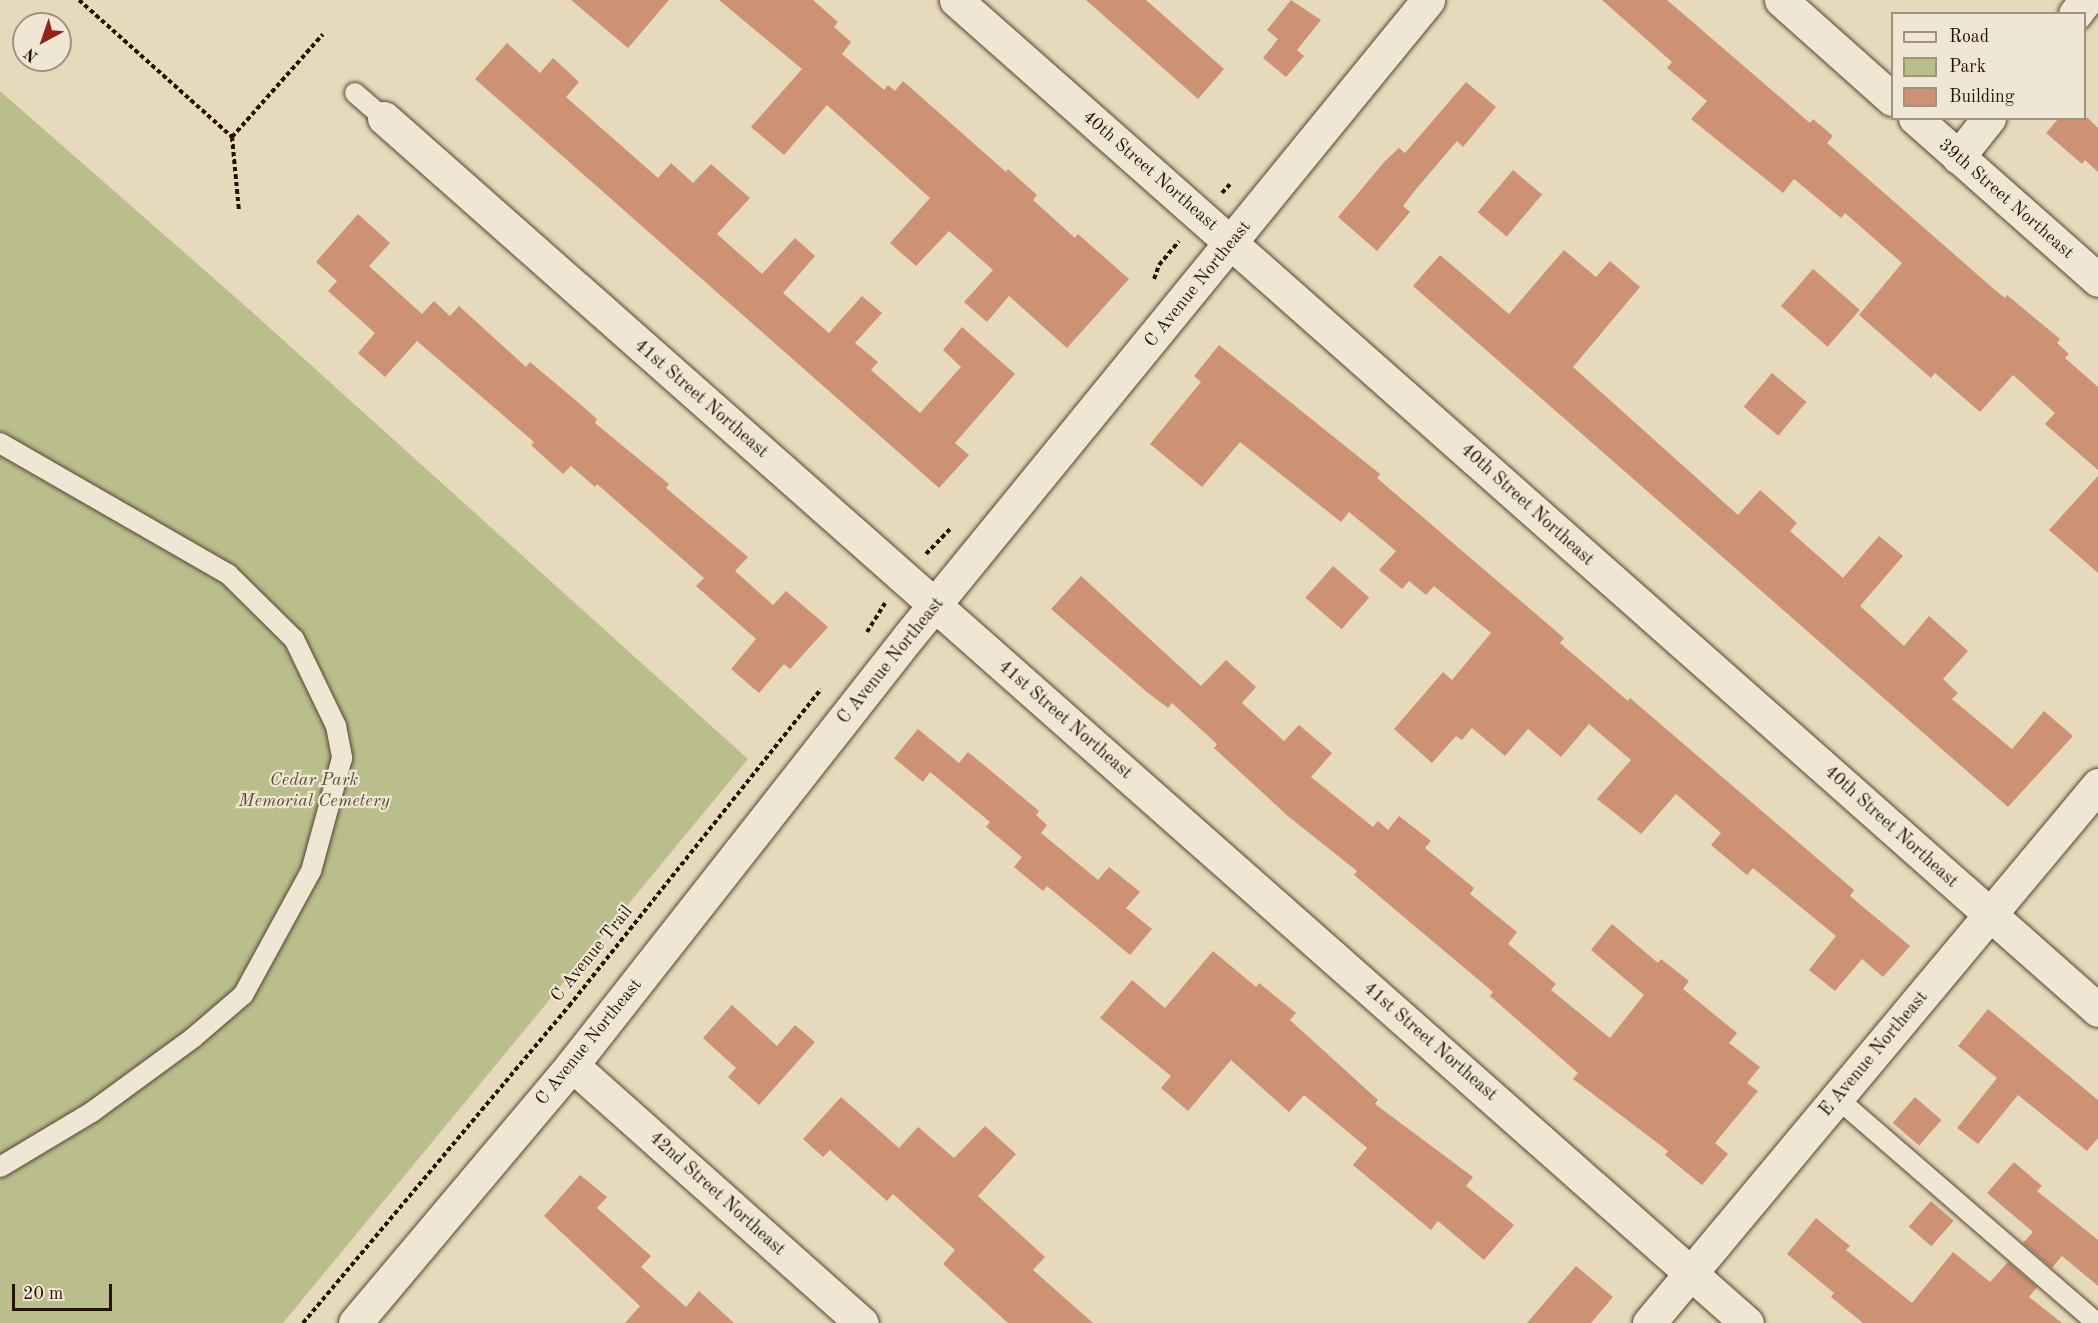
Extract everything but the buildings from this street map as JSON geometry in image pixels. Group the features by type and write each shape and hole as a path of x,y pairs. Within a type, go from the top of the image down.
{"street":[{"name":"40th Street Northeast","path":"956,0 2098,1010"},
{"name":"C Avenue Northeast","path":"355,1323 572,1065 935,605 1232,244 1428,0"},
{"path":"1781,0 1891,97"},
{"path":"2077,12 2086,0"},
{"name":"41st Street Northeast","path":"384,118 1747,1323"},
{"name":"39th Street Northeast","path":"1917,120 2098,280"},
{"path":"1958,157 1987,120"},
{"name":"E Avenue Northeast","path":"1649,1323 2098,785"},
{"name":"42nd Street Northeast","path":"572,1065 862,1323"}],"lane":[{"path":"354,93 384,118"},
{"path":"0,443 228,574 294,639 336,726 342,758 311,871 243,995 194,1038 92,1112 0,1167"},
{"path":"1837,1098 2097,1323"}],"path":[{"path":"79,0 232,137 239,211"},
{"path":"232,137 323,34"},
{"path":"1221,195 1230,184"},
{"path":"861,642 872,620 892,594"},
{"name":"C Avenue Trail","path":"303,1323 569,1006 824,685"}],"green space":[{"name":"Cedar Park Memorial Cemetery","path":"0,91 251,311 748,759 283,1323 0,1323"}]}
